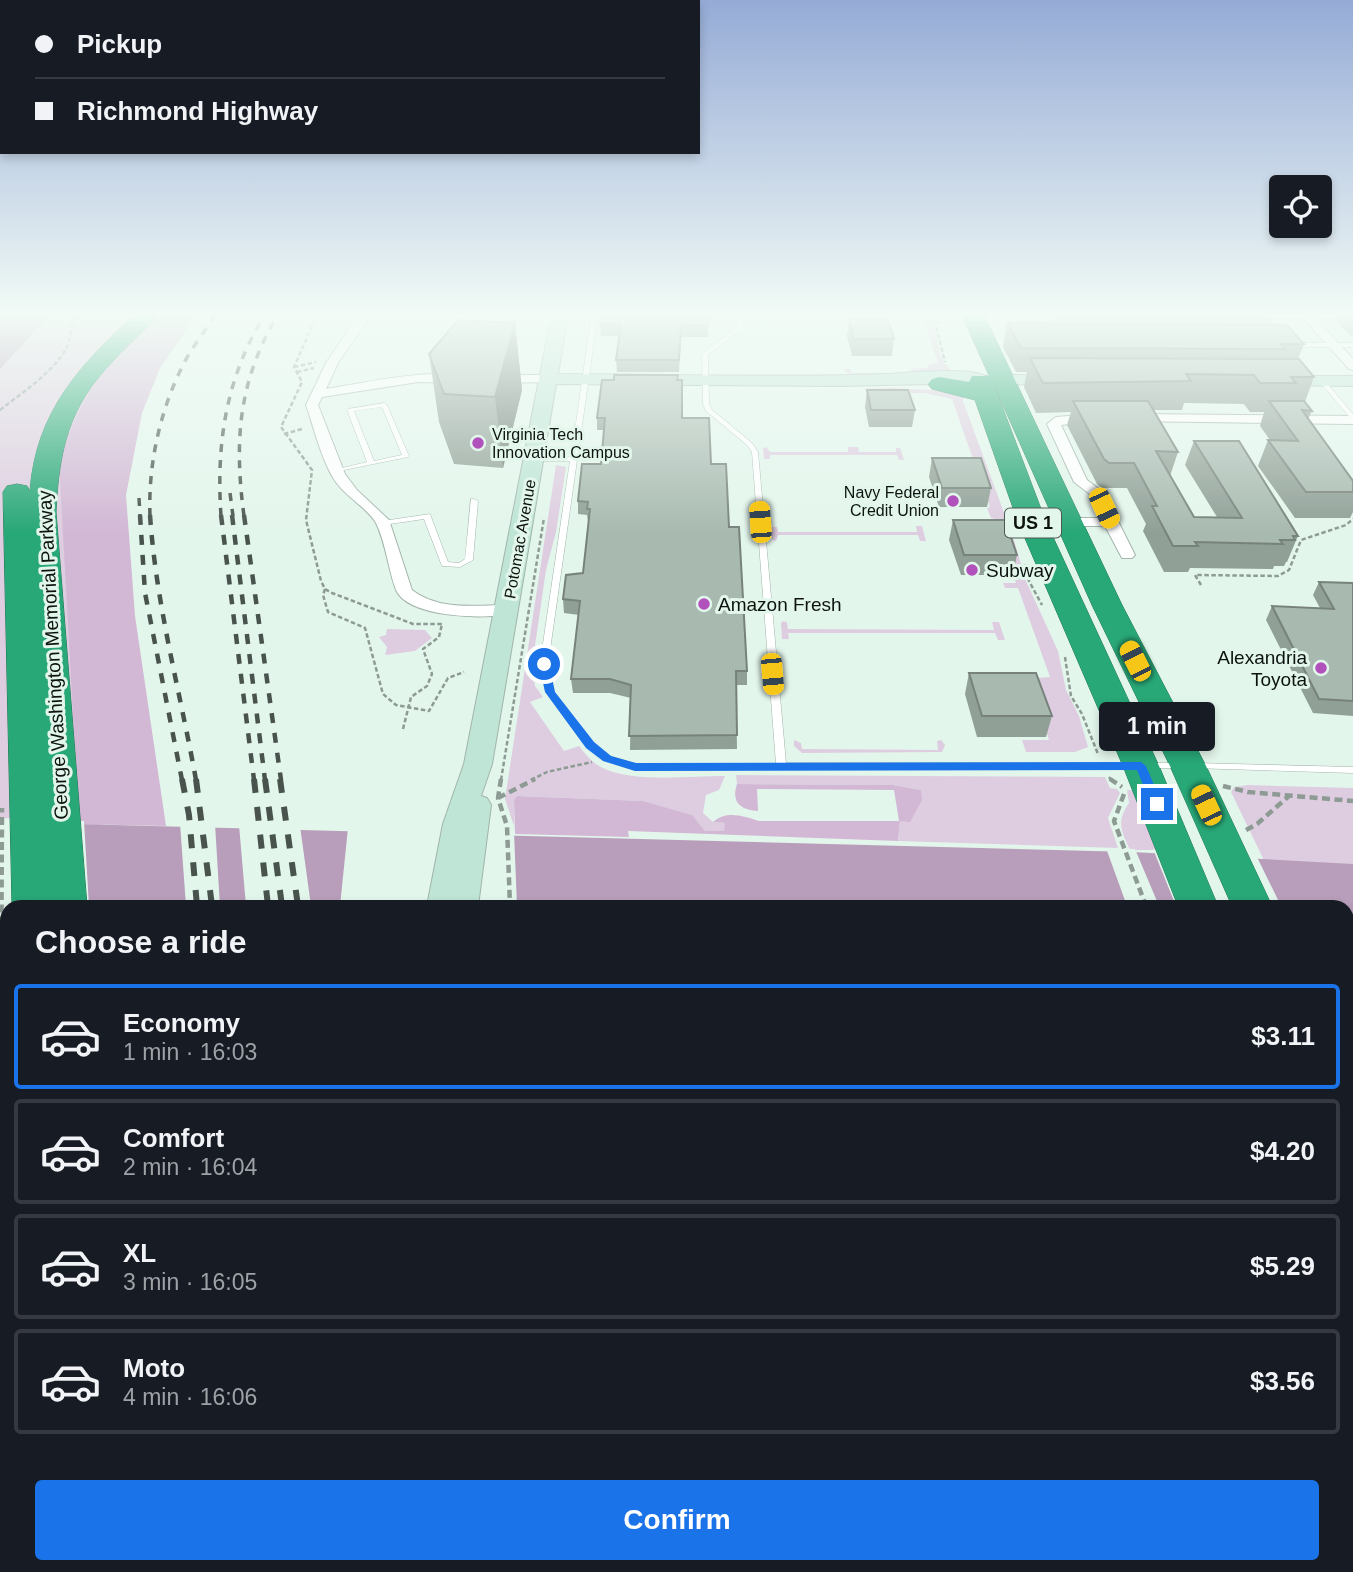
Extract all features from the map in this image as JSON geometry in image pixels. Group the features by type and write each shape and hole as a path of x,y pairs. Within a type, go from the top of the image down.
{"highway":[{"name":"George Washington Memorial Parkway","path":"32,900 31,809 17,502 20,466 29,434 44,402 55,386"},
{"name":"George Washington Memorial Parkway","path":"65,900 31,809 45,460 55,427 79,386"},
{"name":"US 1","path":"990,386 1032,522 1127,774 1175,848 1196,900"},
{"name":"US 1","path":"991,386 1068,522 1188,766 1234,841 1250,900"}],"street":[{"path":"321,386 312,405 313,413 336,471 352,493 383,523 405,592 413,600 433,608 507,610"},
{"path":"317,394 365,386"},
{"name":"Potomac Avenue","path":"444,900 467,824 548,386"},
{"path":"1127,555 1097,493 1081,482 1054,422 1072,418 1353,419"},
{"path":"1032,522 1110,522"},
{"name":"Potomac Avenue","path":"463,900 467,824"}],"lane":[{"path":"585,386 544,664 550,692 590,745 607,758 635,767 780,766 1127,774 1188,766 1353,770"},
{"path":"706,386 708,410 750,444 755,452 780,766"},
{"path":"1326,386 1353,419"},
{"path":"336,471 406,456 384,404 350,410 371,463"},
{"path":"535,459 575,459"},
{"path":"383,523 427,516 445,564 460,565 470,560 474,501"}],"path":[{"path":"0,410 28,386"},
{"path":"300,386 281,424 284,434 312,470 306,520 325,589 323,595 328,612 365,628 383,694 396,705 429,711 448,678 464,672"},
{"path":"284,434 302,429"},
{"path":"510,900 507,826 498,798 545,512"},
{"path":"1201,585 1195,575 1278,576 1289,570 1301,540 1346,525 1353,519"},
{"path":"1029,581 1045,610"},
{"path":"325,589 412,624 453,624"},
{"path":"403,729 411,697 427,686 432,674 423,649 439,637 442,624"},
{"path":"1065,655 1070,696 1082,714 1094,747"},
{"path":"498,798 547,772 607,758"},
{"path":"1127,774 1124,795 1114,821 1144,900"},
{"path":"1219,785 1248,792 1353,801"},
{"path":"1234,841 1289,796"},
{"path":"18,900 31,809"}],"shaded area":[{"path":"0,386 131,386 84,460 103,825 0,822"},
{"path":"93,386 153,386 142,413 126,495 135,616 166,826 79,824 59,462"},
{"path":"895,388 965,392 963,401 1013,537 1026,581 1058,651 1066,690 1079,716 1088,747 1075,752 1026,752 1022,740 1049,740 1033,691 1036,678 1050,677 1018,588 1005,588 1003,583 1016,583 1014,577 1017,576 996,519 991,518 987,508 990,507 952,399 925,393 902,393 898,389 854,389"},
{"path":"766,447 770,452 848,452 848,447 858,447 859,452 896,452 896,448 900,448 904,460 899,460 897,455 770,455 770,459 764,459 763,448"},
{"path":"556,465 566,467 556,532 546,570 532,666 535,686 543,697 530,702 564,751 579,746 592,761 616,773 646,777 725,776 719,790 706,795 703,813 713,822 725,823 725,831 705,831 691,815 642,801 518,796 514,800 514,826 505,799"},
{"path":"916,526 922,526 926,541 920,541 918,535 778,535 776,541 772,540 771,527 777,527 778,532 917,532"},
{"path":"783,621 787,622 788,629 994,630 992,622 999,622 1005,640 998,640 995,633 788,633 789,639 782,639"},
{"path":"387,629 425,630 432,638 415,651 385,655 387,647 379,637 386,635"},
{"path":"794,740 801,743 802,749 938,750 937,741 941,740 945,745 942,752 802,753 794,746"},
{"path":"736,775 1105,777 1110,788 1117,789 1120,793 1108,818 1118,848 898,841 900,821 921,790 893,785 737,784"},
{"path":"737,784 893,785 921,790 922,800 910,822 900,821 898,841 628,831 629,837 515,834 514,800 517,796 643,801 692,815 705,831 724,831 725,823 713,822 729,815 759,821 899,821 894,790 757,789 758,811 738,804 735,796"},
{"path":"1248,785 1353,788 1353,900 1283,900 1231,792 1234,787"},
{"path":"1127,790 1134,790 1157,850 1130,850 1121,826 1122,816 1129,803"},
{"path":"0,822 1132,852 1353,864 1353,900 6,900"}],"pier":[{"path":"0,818 84,821 89,900 0,900"},
{"path":"180,823 215,824 220,900 186,900"},
{"path":"239,825 300,826 310,900 245,900"},
{"path":"348,828 514,832 517,900 341,900"},
{"path":"1106,848 1135,849 1156,900 1125,900"},
{"path":"1153,849 1256,855 1278,900 1174,900"}],"building":[{"path":"441,386 498,386 495,397 444,394"},
{"path":"601,386 682,386 682,418 709,418 711,464 726,464 729,527 739,527 747,671 736,671 737,735 629,736 631,685 610,679 571,679 580,601 563,599 566,575 583,573 590,509 587,509 588,502 578,501 582,464 601,464 605,418 597,418"},
{"path":"867,390 908,390 915,410 871,410"},
{"path":"1073,401 1148,401 1178,452 1156,451 1194,517 1242,518 1194,441 1239,441 1298,536 1293,536 1295,540 1280,540 1283,544 1195,542 1198,546 1173,546 1152,506 1157,506 1134,463 1109,463 1104,459"},
{"path":"1269,401 1304,401 1312,411 1302,410 1353,481 1353,492 1306,492 1268,440 1298,441"},
{"path":"932,458 981,458 991,488 942,488"},
{"path":"953,520 1005,520 1017,555 964,555"},
{"name":"Alexandria Toyota","path":"1319,582 1353,583 1353,701 1319,699 1272,606 1334,609"},
{"path":"969,673 1036,673 1052,716 982,716"}],"railway":[{"path":"150,515 151,477 157,438 174,386"},
{"path":"221,516 222,436 233,386"},
{"path":"244,516 239,462 242,412 247,386"},
{"path":"230,493 233,516"},
{"path":"139,498 140,516"},
{"path":"140,515 145,593 182,780"},
{"path":"150,515 157,582 196,780"},
{"path":"221,515 254,780"},
{"path":"232,515 265,780"},
{"path":"244,515 281,780"},
{"path":"182,779 189,815 196,900"},
{"path":"196,779 211,900"},
{"path":"254,779 267,900"},
{"path":"265,779 281,900"},
{"path":"280,779 297,900"}],"place":[{"name":"Virginia Tech Innovation Campus","path":"478,443"},
{"name":"Navy Federal Credit Union","path":"953,501"},
{"name":"Subway","path":"972,570"},
{"name":"Amazon Fresh","path":"704,604"},
{"name":"Alexandria Toyota","path":"1321,668"}],"route":[{"path":"544,664 550,692 590,745 607,758 635,767 1141,766 1157,804"}]}
